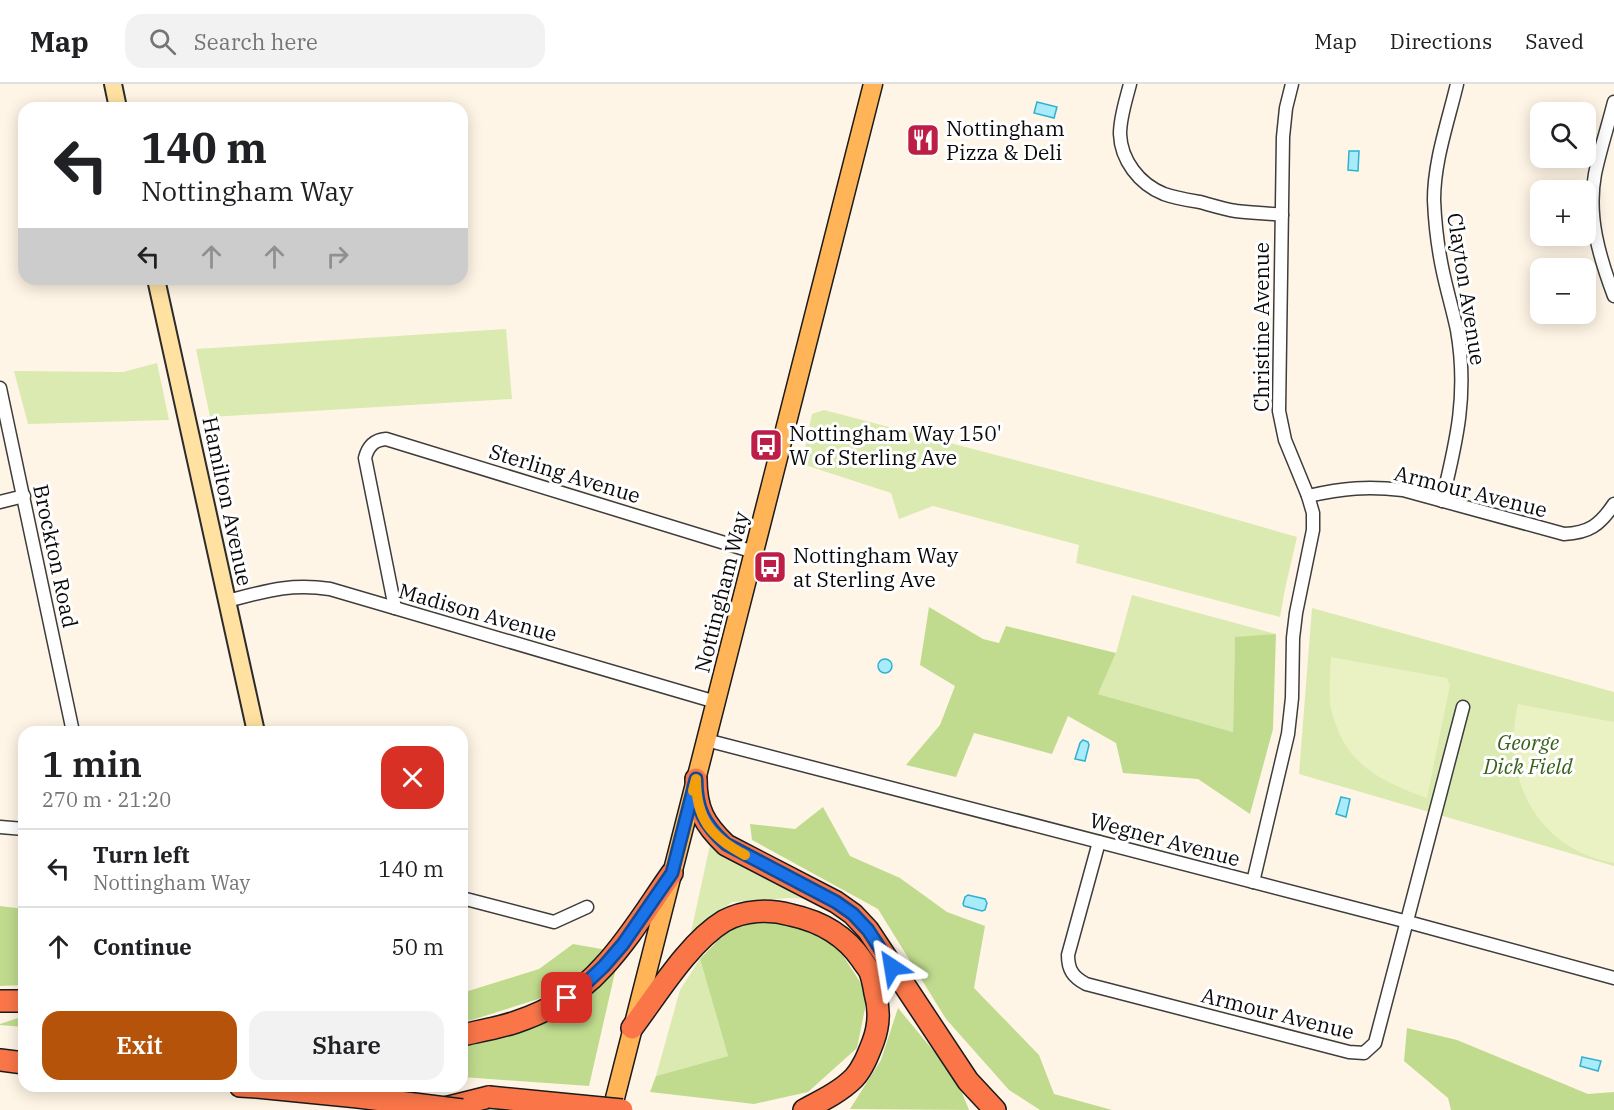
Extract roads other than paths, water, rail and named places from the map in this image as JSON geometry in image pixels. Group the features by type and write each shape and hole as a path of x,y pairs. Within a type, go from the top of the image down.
{"highway":[{"path":"696,779 697,800 712,832 726,844 836,902 853,914 868,930 968,1081 995,1110"},
{"path":"468,1034 498,1027 544,1011 585,984 623,944 672,873"},
{"path":"632,1028 688,954 724,921 745,913 776,911 823,925 844,939 860,956 871,973 879,1005 877,1030 867,1059 854,1078 830,1097 804,1110"},
{"path":"0,1002 18,1001"},
{"path":"0,1046 18,1048"},
{"path":"0,1060 18,1062"},
{"path":"303,1092 453,1109 489,1097 622,1110"}],"main road":[{"path":"113,84 117,102"},
{"name":"Nottingham Way","path":"612,1110 873,84"},
{"name":"Hamilton Avenue","path":"157,285 255,726"},
{"path":"332,1092 337,1110"}],"street":[{"path":"1130,84 1121,122 1122,148 1136,175 1148,186 1162,193 1235,210 1282,215"},
{"name":"Christine Avenue","path":"1253,882 1288,734 1296,613 1313,530 1313,513 1285,440 1279,411 1283,138 1286,108 1292,84"},
{"name":"Clayton Avenue","path":"1442,501 1460,424 1462,394 1457,329 1442,269 1434,197 1437,167 1457,84"},
{"path":"1614,102 1595,175 1593,201 1593,224 1598,249 1614,296"},
{"name":"Brockton Road","path":"0,388 72,726"},
{"name":"Sterling Avenue","path":"395,608 365,458 367,450 379,440 386,439 754,552"},
{"name":"Armour Avenue","path":"1308,496 1339,489 1377,487 1403,490 1564,534 1576,534 1589,529 1600,522 1614,504"},
{"path":"0,502 24,496"},
{"name":"Madison Avenue","path":"227,601 290,586 330,589 716,702"},
{"name":"Armour Avenue","path":"1100,842 1068,956 1071,972 1077,979 1086,984 1337,1049 1364,1053 1375,1043 1463,708"},
{"name":"Wegner Avenue","path":"706,740 1408,922 1614,978"},
{"path":"0,827 18,828"},
{"path":"468,900 554,922 587,907"}],"water":[{"path":"1037,102 1057,107 1054,118 1034,113"},
{"path":"1349,151 1359,151 1358,171 1348,170"},
{"path":"882,659 888,659 892,666 888,673 882,673 878,669 878,663"},
{"path":"1083,740 1089,745 1085,761 1075,759"},
{"path":"1341,797 1350,799 1346,817 1336,814"},
{"path":"968,895 985,899 987,903 985,910 964,906 965,897"},
{"path":"1582,1057 1601,1061 1598,1071 1580,1066"}],"place":[{"name":"Nottingham Pizza & Deli","path":"923,140"},
{"name":"Nottingham Way 150' W of Sterling Ave","path":"766,445"},
{"name":"Nottingham Way at Sterling Ave","path":"770,567"}],"park label":[{"name":"George Dick Field","path":"1528,754"}]}
